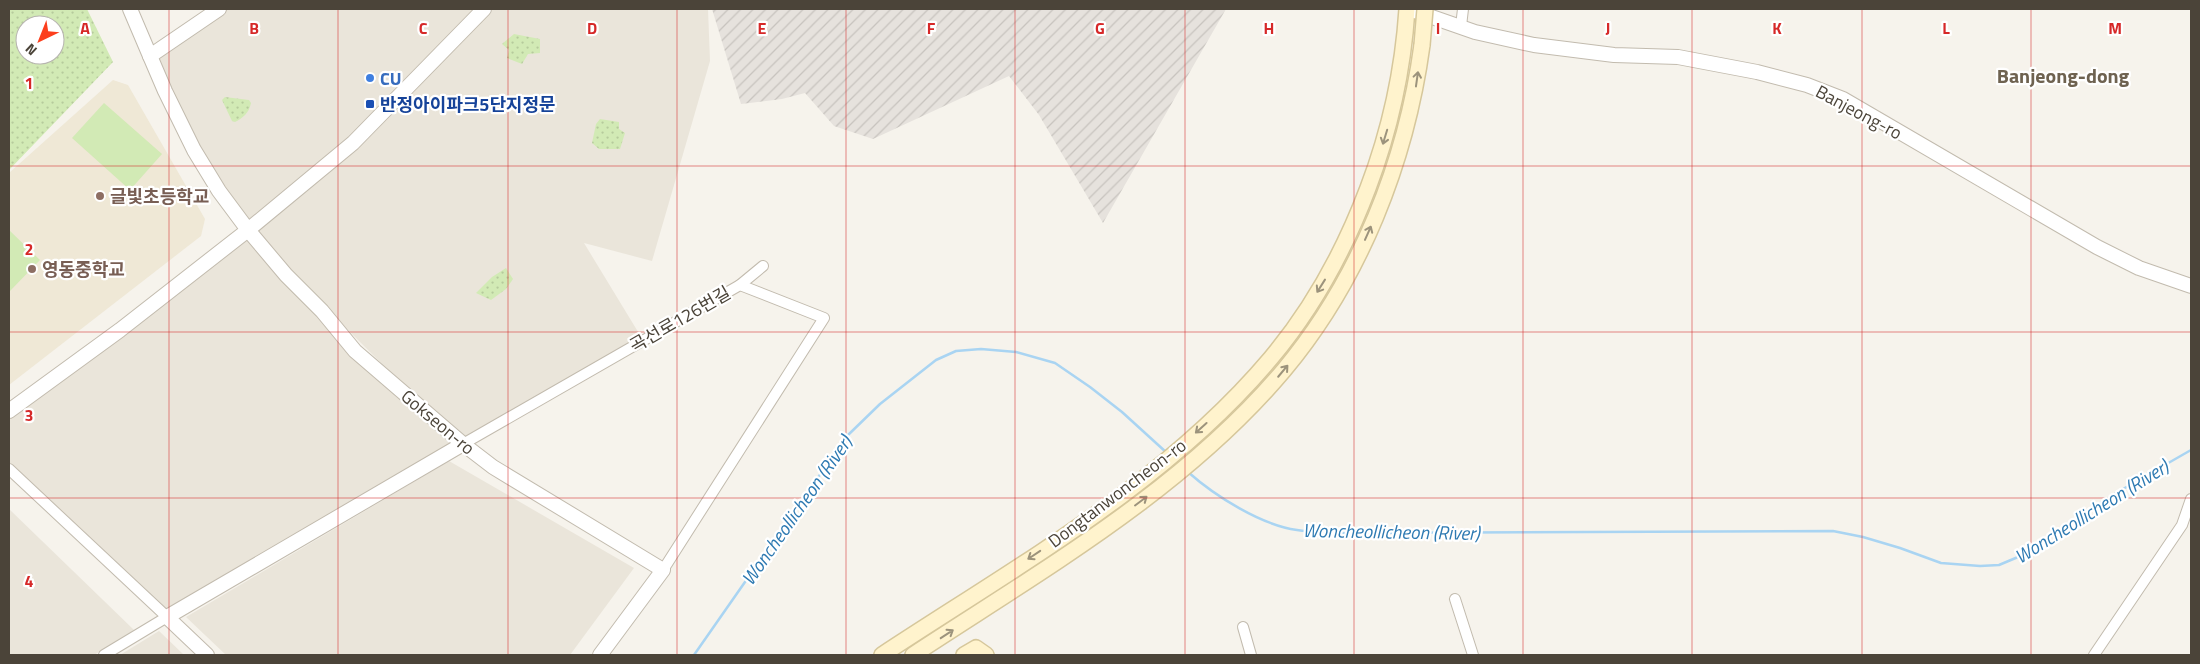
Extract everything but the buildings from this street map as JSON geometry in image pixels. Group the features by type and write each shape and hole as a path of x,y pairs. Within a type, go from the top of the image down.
{"main road":[{"name":"Dongtanwoncheon-ro","path":"882,655 1089,518 1157,468 1237,395 1271,358 1300,321 1344,247 1377,165 1393,114 1408,9"},
{"name":"Dongtanwoncheon-ro","path":"915,654 1102,530 1170,479 1250,407 1284,370 1313,332 1357,258 1370,228 1407,126 1417,86 1425,9"}],"street":[{"name":"Gokseon-ro","path":"130,9 165,91 194,150 219,191 248,230 286,275 322,311 355,351 463,444 493,467 663,570"},
{"path":"150,56 219,9"},
{"path":"9,411 120,330 248,230 353,144 484,9"},
{"name":"Banjeong-ro","path":"1408,9 1475,32 1534,45 1614,55 1678,57 1757,72 1807,85 1843,99 2098,247 2140,268 2191,286"},
{"path":"1461,26 1463,9"},
{"path":"740,284 763,266"},
{"name":"곡선로126번길","path":"463,444 740,284 824,318 663,570"},
{"path":"104,655 463,444"},
{"path":"9,469 207,655"},
{"path":"2094,655 2182,525 2191,499"},
{"path":"600,655 663,570"},
{"path":"1455,599 1473,655"},
{"path":"1243,627 1251,655"}],"shaded area":[{"path":"219,9 708,9 710,61 652,261 584,243 643,340 167,617 9,469 9,411 248,231 219,191 150,56","holes":["255,237 455,437 322,311"]},
{"path":"712,9 1226,9 1103,223 1039,115 1009,76 873,139 834,126 805,93 782,99 741,104"},
{"name":"글빛초등학교","path":"113,80 128,85 205,219 201,236 9,385 9,173"},
{"path":"449,461 634,568 570,655 226,655 186,617"},
{"path":"9,509 134,630 94,655 9,655"},
{"path":"159,631 184,655 120,655"}],"green space":[{"path":"9,9 87,9 113,62 9,170"},
{"path":"514,34 540,39 540,53 528,54 522,64 507,58 509,50 502,44"},
{"path":"225,97 249,100 251,103 243,117 235,122 232,121 222,100"},
{"path":"104,103 162,154 130,190 72,138"},
{"path":"600,119 619,122 619,129 625,133 620,149 599,149 592,143 596,124"},
{"path":"9,230 40,260 9,292"},
{"path":"506,268 513,279 506,289 491,300 476,293 492,277"}],"waterway":[{"name":"Woncheollicheon (River)","path":"694,655 847,436 880,404 936,360 956,351 981,349 1016,352 1055,363 1122,412 1167,453"},
{"name":"Woncheollicheon (River)","path":"1188,472 1225,500 1254,516 1283,527 1302,531 1340,533 1833,531 1863,537 1941,563 1980,566 1999,565 2018,557 2116,493 2191,450"}],"place":[{"name":"CU","path":"370,78"},
{"name":"반정아이파크5단지정문","path":"370,104"},
{"name":"글빛초등학교","path":"100,196"},
{"name":"영동중학교","path":"32,269"}],"district":[{"name":"Banjeong-dong","path":"2063,75"}]}
